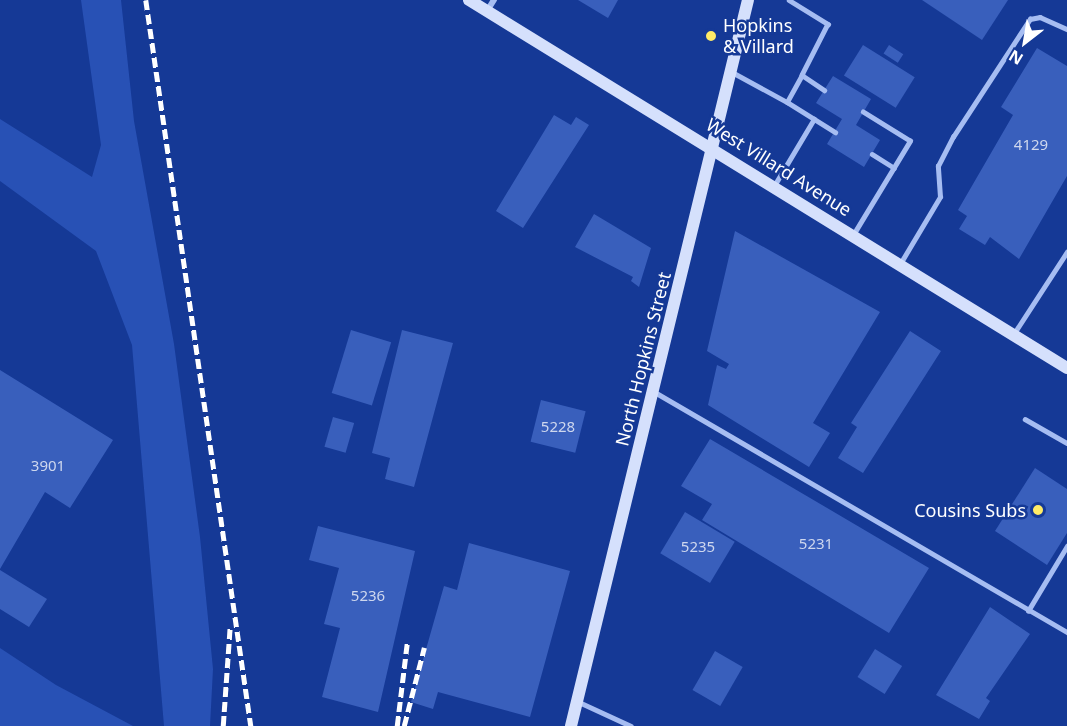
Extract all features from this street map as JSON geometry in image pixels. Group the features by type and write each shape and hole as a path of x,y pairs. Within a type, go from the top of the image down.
{"main road":[{"name":"West Villard Avenue","path":"469,0 714,148 1067,369"},
{"name":"North Hopkins Street","path":"571,726 714,148 748,0"}],"street":[{"path":"487,11 494,0"}],"lane":[{"path":"787,102 828,24 789,0"},
{"path":"900,264 941,192 938,166 952,137 1030,19 1040,17 1067,29"},
{"path":"732,72 835,132"},
{"path":"802,75 824,90"},
{"path":"853,235 910,141 863,112"},
{"path":"774,186 814,119"},
{"path":"872,154 894,168"},
{"path":"1013,335 1067,252"},
{"path":"653,391 1067,633"},
{"path":"1025,419 1067,443"},
{"path":"1028,611 1067,546"},
{"path":"577,701 631,726"}],"shaded area":[{"path":"81,0 121,0 134,121 174,344 200,537 213,669 210,726 164,726 132,345 96,251 0,181 0,119 92,177 101,145"},
{"path":"0,648 56,685 133,726 0,726"}],"building":[{"path":"578,0 618,0 608,18"},
{"path":"922,0 1008,0 982,40"},
{"path":"863,45 915,77 896,108 844,76"},
{"path":"889,45 903,54 898,63 884,53"},
{"path":"1037,48 1067,66 1067,176 1019,259 990,237 985,245 959,229 967,216 958,210 1013,115 1001,107"},
{"path":"833,76 871,99 856,125 880,140 864,167 827,144 842,119 816,103"},
{"path":"554,115 571,125 576,117 589,125 523,228 496,211"},
{"path":"594,214 651,248 639,287 631,281 633,277 575,247"},
{"path":"735,231 880,312 813,423 830,433 809,467 708,405 717,365 726,369 729,364 707,351"},
{"path":"351,330 391,342 372,405 332,393"},
{"path":"402,330 453,343 414,487 385,479 390,458 372,453"},
{"path":"910,331 941,351 863,473 838,458 857,427 851,423"},
{"path":"0,370 113,440 70,508 45,492 0,569"},
{"path":"541,400 586,411 575,453 531,442"},
{"path":"333,417 354,423 346,453 324,447"},
{"path":"710,439 929,568 889,633 702,520 712,504 681,486"},
{"name":"Cousins Subs","path":"1035,468 1067,489 1067,533 1047,565 995,531"},
{"path":"685,512 735,542 710,583 660,553"},
{"path":"318,526 415,551 378,712 322,697 340,628 324,624 339,568 309,560"},
{"path":"469,543 570,571 530,717 438,692 433,709 411,702 444,586 457,590"},
{"path":"0,570 47,599 29,627 0,609"},
{"path":"990,607 1030,634 986,698 990,701 979,719 936,695"},
{"path":"875,649 902,666 885,694 858,677"},
{"path":"715,651 743,667 720,706 692,690"}],"railway":[{"path":"146,0 251,726"},
{"path":"223,726 230,625"},
{"path":"397,726 407,643"},
{"path":"404,726 424,648"}],"place":[{"name":"Hopkins & Villard","path":"711,36"},
{"name":"Cousins Subs","path":"1038,510"}]}
